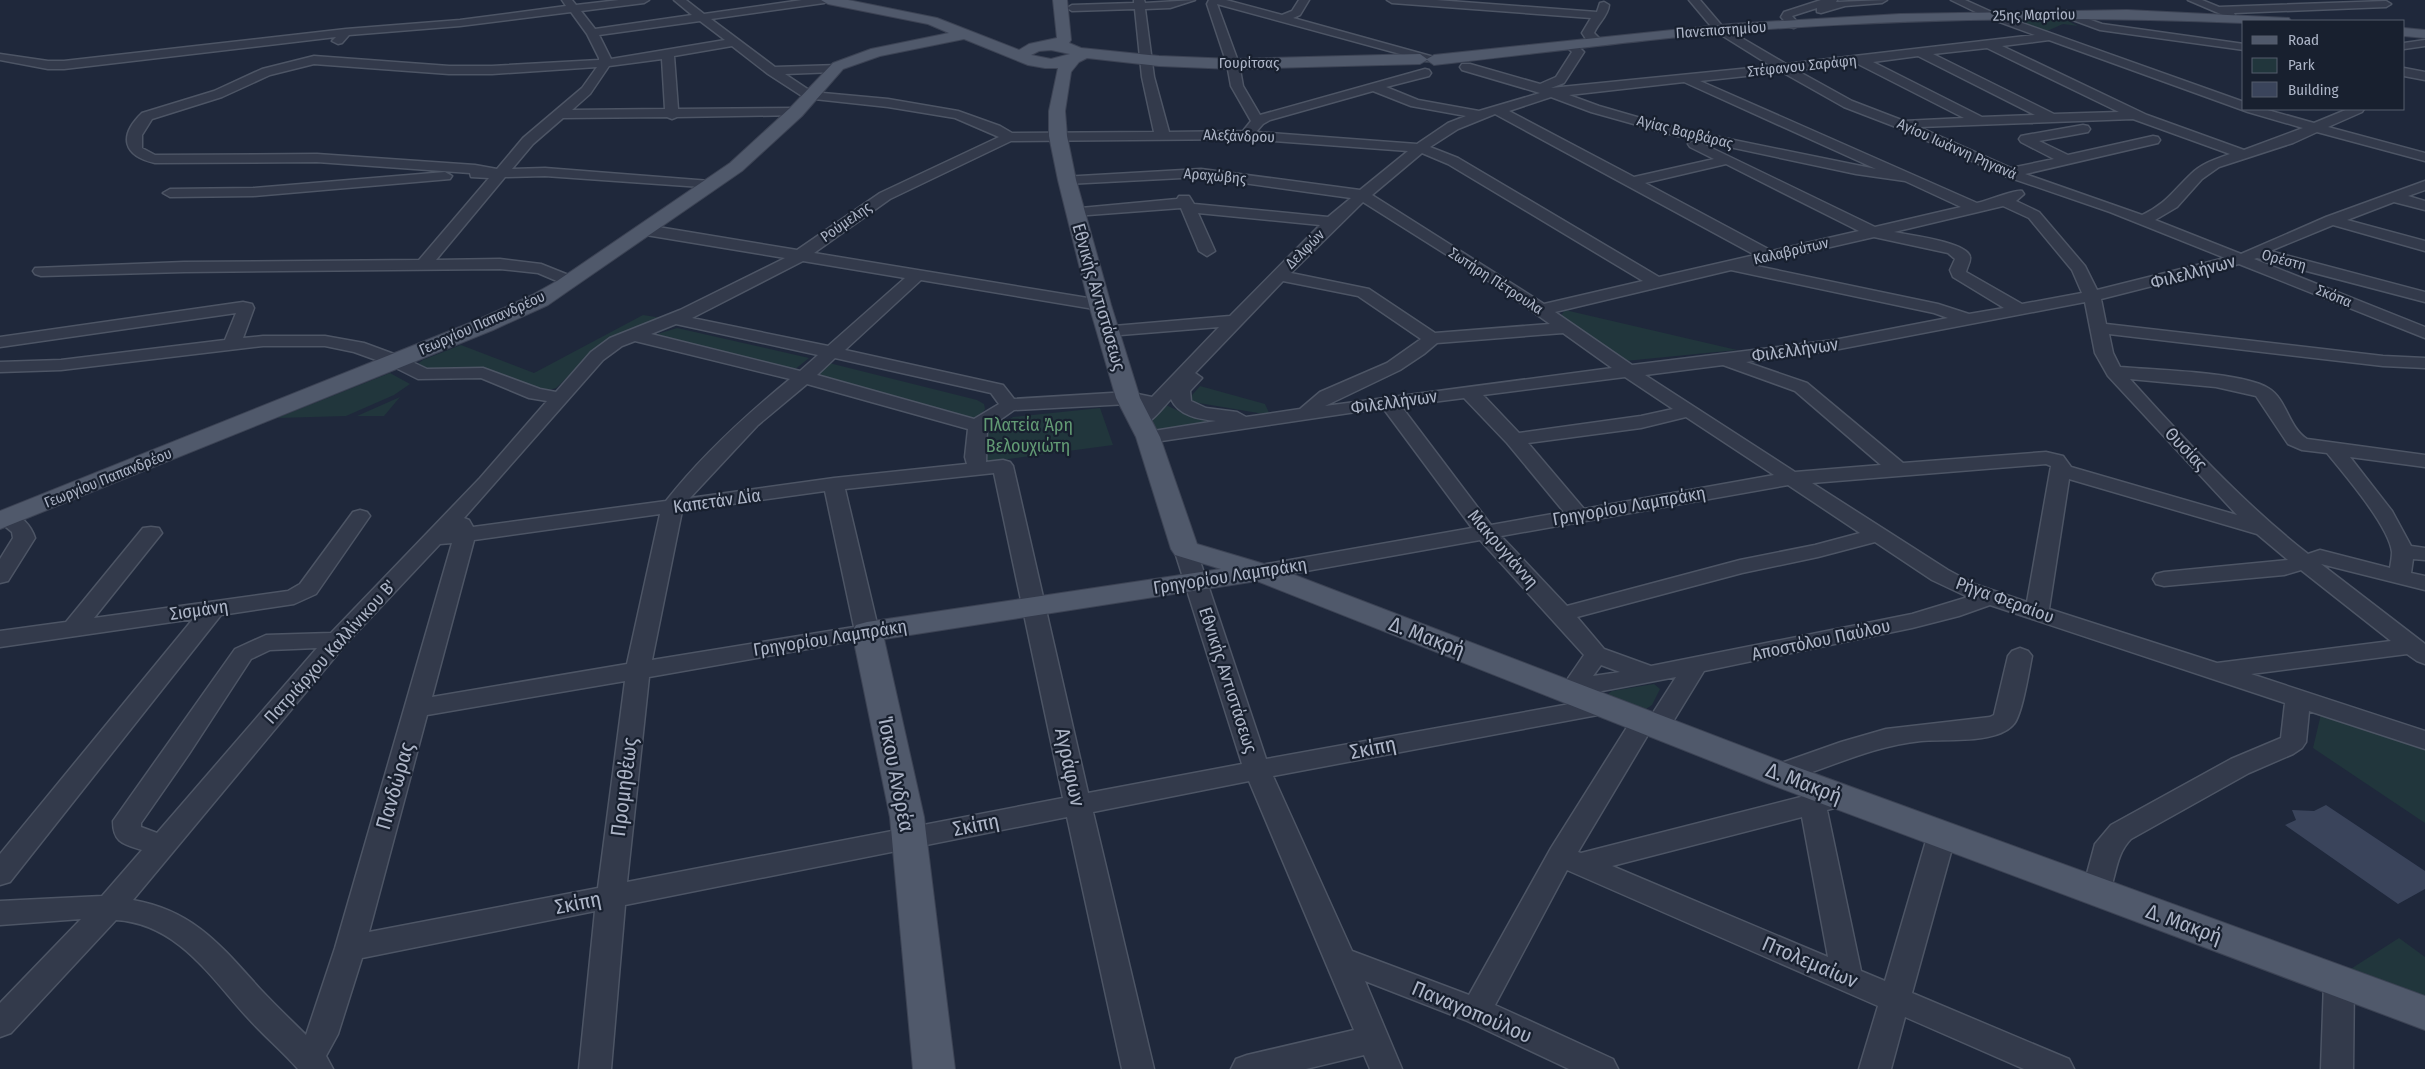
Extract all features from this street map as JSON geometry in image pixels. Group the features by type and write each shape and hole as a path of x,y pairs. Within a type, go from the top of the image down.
{"main road":[{"path":"828,0 847,2 922,18 1029,59 1062,78"},
{"path":"1029,59 1026,51 1064,40 1068,3"},
{"path":"1068,3 1076,54"},
{"name":"25ης Μαρτίου","path":"1789,26 1990,15 2066,14 2269,20"},
{"name":"Πανεπιστημίου","path":"1719,28 1789,26"},
{"name":"Πανεπιστημίου","path":"1430,65 1460,63 1719,28 1789,26"},
{"path":"2405,32 2425,34"},
{"path":"913,44 938,40 962,33"},
{"path":"913,44 962,33"},
{"path":"938,40 1065,46 1076,54"},
{"name":"Γεωργίου Παπανδρέου","path":"4,520 493,322 540,300 646,230 750,156 796,112 809,95 835,68 862,56 913,44"},
{"path":"1029,59 1050,63 1076,54"},
{"name":"Γουρίτσας","path":"1076,54 1233,64 1402,62"},
{"name":"Εθνικής Αντιστάσεως","path":"1076,54 1067,65 1062,78 1057,111 1058,136 1074,212 1128,398 1144,429 1185,550"},
{"path":"1402,62 1412,71 1430,65"},
{"name":"Δ. Μακρή","path":"1185,550 1261,572 1572,691 1603,706 1779,774 1827,801 1942,834 2425,1013"},
{"name":"Γρηγορίου Λαμπράκη","path":"868,632 1261,572"},
{"name":"Ίσκου Ανδρέα","path":"868,632 904,802 934,1069"}],"street":[{"path":"0,58 48,65 64,65 346,32 451,24 570,4 644,0"},
{"path":"679,0 700,18 772,71 809,95 888,103 958,115 1009,137"},
{"path":"592,33 824,0"},
{"path":"1170,5 1190,0"},
{"path":"1282,19 1296,13 1304,0"},
{"path":"1392,0 1600,15"},
{"path":"1601,44 1590,37 1588,33 1604,8 1602,0"},
{"name":"Αγίου Ιωάννη Ρηγανά","path":"1694,0 1719,28 1841,100 1901,124 2010,173 2249,256"},
{"name":"Πανεπιστημίου","path":"1789,26 1786,17 1788,14 1832,0"},
{"path":"1813,24 1807,18 1810,14 1849,1 1882,0"},
{"path":"1956,0 1990,15 2242,105"},
{"path":"2193,0 2238,18"},
{"path":"2289,0 2304,6"},
{"path":"1213,2 1233,64 1232,71 1239,88 1258,121"},
{"path":"1068,3 1170,5 1213,2 1227,4 1381,45 1430,65"},
{"path":"1140,3 1148,60 1148,77 1161,133 1167,136"},
{"path":"424,264 495,172 586,91 605,64 605,58 592,33 570,4"},
{"path":"2217,10 2386,4"},
{"path":"2066,14 2096,26 2242,47"},
{"path":"346,32 339,39 332,53 319,60 266,72 218,94 147,116 141,122 133,139 134,146 142,156 155,159 248,156 325,158 475,168 495,172"},
{"name":"Στέφανου Σαράφη","path":"1549,88 1553,85 1560,89 1573,90 1860,60 2052,36"},
{"path":"319,60 475,70 605,64 734,42"},
{"path":"2405,46 2425,43"},
{"path":"1989,44 2129,115 2242,154"},
{"path":"1381,45 1391,50 1402,62"},
{"path":"1549,88 1560,80 1577,55 1574,47"},
{"path":"1922,53 2054,119"},
{"path":"668,54 672,115"},
{"path":"1860,60 1980,121"},
{"name":"Αγίας Βαρβάρας","path":"1460,63 1549,88 1609,113 1674,131 1838,166 1910,178"},
{"path":"1247,135 1258,121 1310,104 1374,87 1430,65"},
{"path":"772,71 835,68"},
{"path":"2405,72 2425,76"},
{"path":"1685,78 1976,208"},
{"path":"1374,87 1415,104 1479,115"},
{"name":"Δελφών","path":"1144,429 1157,403 1279,275 1362,195 1420,148 1448,129 1496,109 1514,106 1549,88"},
{"path":"1496,109 1769,256"},
{"path":"2255,110 2425,157"},
{"path":"2145,219 2163,211 2172,204 2193,180 2222,160 2283,142 2356,110"},
{"path":"560,114 672,115 748,111 796,112"},
{"path":"1901,124 2129,115"},
{"path":"2065,159 2026,139 2101,125 2117,121 2129,115"},
{"path":"1674,131 1692,143 1874,232 1953,249 1962,255 1963,263 1958,270 1959,274 2019,310"},
{"name":"Αλεξάνδρου","path":"1009,137 1247,135 1420,148 1453,161 1657,282"},
{"name":"Ρούμελης","path":"681,316 798,257 885,196 938,169 1009,137"},
{"path":"2010,173 2153,140"},
{"path":"1632,182 1727,160"},
{"path":"170,193 253,192 495,172 545,172 710,185"},
{"path":"1173,173 1207,251"},
{"name":"Αραχώβης","path":"1067,180 1201,173 1362,195"},
{"name":"Καλαβρύτων","path":"1541,310 2005,201 2037,183"},
{"name":"Φιλελλήνων","path":"1144,429 1267,421 1388,402 1723,360 1834,344 2092,297 2249,256 2331,220 2425,185"},
{"name":"Σωτήρη Πέτρουλα","path":"1362,195 1476,266 1628,371"},
{"path":"2394,197 2425,206"},
{"name":"Θυσίας","path":"2005,201 2029,212 2039,220 2079,269 2092,297 2097,328 2104,353 2114,372 2265,530 2419,651"},
{"path":"1074,212 1187,206 1332,222"},
{"name":"Ορέστη","path":"2115,209 2249,256 2425,297"},
{"path":"2331,220 2425,246"},
{"path":"646,230 798,257 918,274 1100,305"},
{"name":"Σκόπα","path":"2249,256 2425,333"},
{"path":"41,271 424,264 525,266 541,269 570,281"},
{"path":"1730,266 1938,309 1968,320"},
{"path":"672,508 693,480 751,421 804,377 918,274"},
{"path":"1279,275 1363,292 1432,338"},
{"path":"0,342 246,308 232,345"},
{"path":"681,316 997,390 1009,405"},
{"name":"Πατριάρχου Καλλίνικου B'","path":"0,1024 110,907 337,640 487,482 597,356 616,342 681,316"},
{"path":"1108,331 1235,321"},
{"path":"1305,414 1318,401 1370,378 1409,356 1432,338 1567,328"},
{"path":"2097,328 2384,361 2425,363"},
{"path":"634,334 804,377 954,421 978,425 1009,405 1128,398 1157,403"},
{"path":"0,367 61,365 290,340 325,342 358,347 396,361 424,375 483,373 536,394 559,398"},
{"path":"1214,345 1217,353 1181,392 1179,400 1181,404 1197,412 1267,421"},
{"path":"1723,360 1802,387 1900,470"},
{"name":"Ρήγα Φεραίου","path":"1628,371 1951,581 1989,597 2425,740"},
{"path":"2114,372 2183,378 2257,389 2264,393 2297,441 2425,461"},
{"path":"1469,392 1514,439 1578,514"},
{"name":"Μακρυγιάννη","path":"1388,402 1486,533 1562,614 1596,654"},
{"path":"1514,439 1641,422 1689,411"},
{"path":"978,425 975,457 978,467"},
{"path":"2333,448 2388,524 2402,551 2399,576"},
{"path":"2037,612 2053,464 2265,530"},
{"name":"Γρηγορίου Λαμπράκη","path":"1261,572 1486,533 1578,514 1792,478 1900,470 2053,464"},
{"name":"Καπετάν Δία","path":"432,539 672,508 834,484 978,467 1003,466"},
{"name":"Αγράφων","path":"1003,466 1022,559 1138,1069"},
{"name":"Ίσκου Ανδρέα","path":"834,484 868,632"},
{"name":"Προμηθέως","path":"595,1069 611,897 638,669 672,508"},
{"name":"Πανδώρας","path":"312,1062 350,948 465,535 459,511"},
{"name":"Σισμάνη","path":"0,639 214,608 286,600 302,594 308,589 360,516"},
{"path":"0,576 24,538 22,530 4,520"},
{"path":"74,628 151,533"},
{"path":"1562,614 1740,567 1818,551 1880,534"},
{"name":"Εθνικής Αντιστάσεως","path":"1185,550 1257,770 1342,959 1386,1069"},
{"path":"2402,551 2425,554"},
{"path":"2164,579 2284,568 2320,557 2425,583"},
{"name":"Αποστόλου Παύλου","path":"1572,691 1928,617 1974,604 1989,597"},
{"path":"0,874 214,608"},
{"name":"Γρηγορίου Λαμπράκη","path":"416,708 638,669 868,632"},
{"path":"162,846 127,832 127,821 185,742 244,654 266,642 337,640"},
{"path":"2215,670 2419,651"},
{"path":"1572,691 1596,654 1650,675"},
{"path":"1779,774 1890,736 1919,732 1984,728 2001,724 2005,719 2020,656"},
{"path":"1476,1011 1570,860 1650,724 1695,666"},
{"path":"2096,892 2109,844 2121,832 2240,766 2284,748 2293,742 2298,698"},
{"name":"Σκίπη","path":"350,948 1257,770 1603,706"},
{"path":"1570,860 1827,801 1846,978"},
{"path":"1875,1069 1942,834"},
{"name":"Πτολεμαίων","path":"1570,860 2058,1069"},
{"path":"0,913 110,907 157,918 187,933 312,1062"},
{"name":"Παναγοπούλου","path":"1342,959 1476,1011 1602,1069"},
{"path":"2337,1069 2339,982"},
{"path":"1247,1069 1374,1039"}],"green space":[{"path":"2064,19 2078,26 2063,24 2047,31 2017,20"},
{"path":"1565,310 1737,350 1625,361 1560,317"},
{"path":"643,315 662,318 580,365 556,388 543,392 537,392 487,370 436,373 415,366 423,360 461,345 534,373"},
{"path":"677,328 809,358 794,370 651,336"},
{"path":"829,363 977,400 984,404 985,409 981,415 970,419 813,376"},
{"path":"390,373 410,384 394,395 346,416 277,418"},
{"path":"1200,386 1265,404 1270,415 1187,401"},
{"path":"400,397 384,416 357,416"},
{"path":"1166,405 1191,417 1239,424 1155,434 1149,421"},
{"name":"Πλατεία Άρη Βελουχιώτη","path":"1100,408 1113,445 986,462 982,437 1013,417"},
{"path":"1654,684 1660,689 1652,705 1646,709 1608,694 1612,691"},
{"path":"2321,714 2425,749 2425,823 2313,748"},
{"path":"2399,938 2425,957 2425,1001 2346,972"}],"building":[{"path":"2326,805 2425,871 2425,889 2398,904 2285,825 2296,820 2292,810 2314,811"}]}
